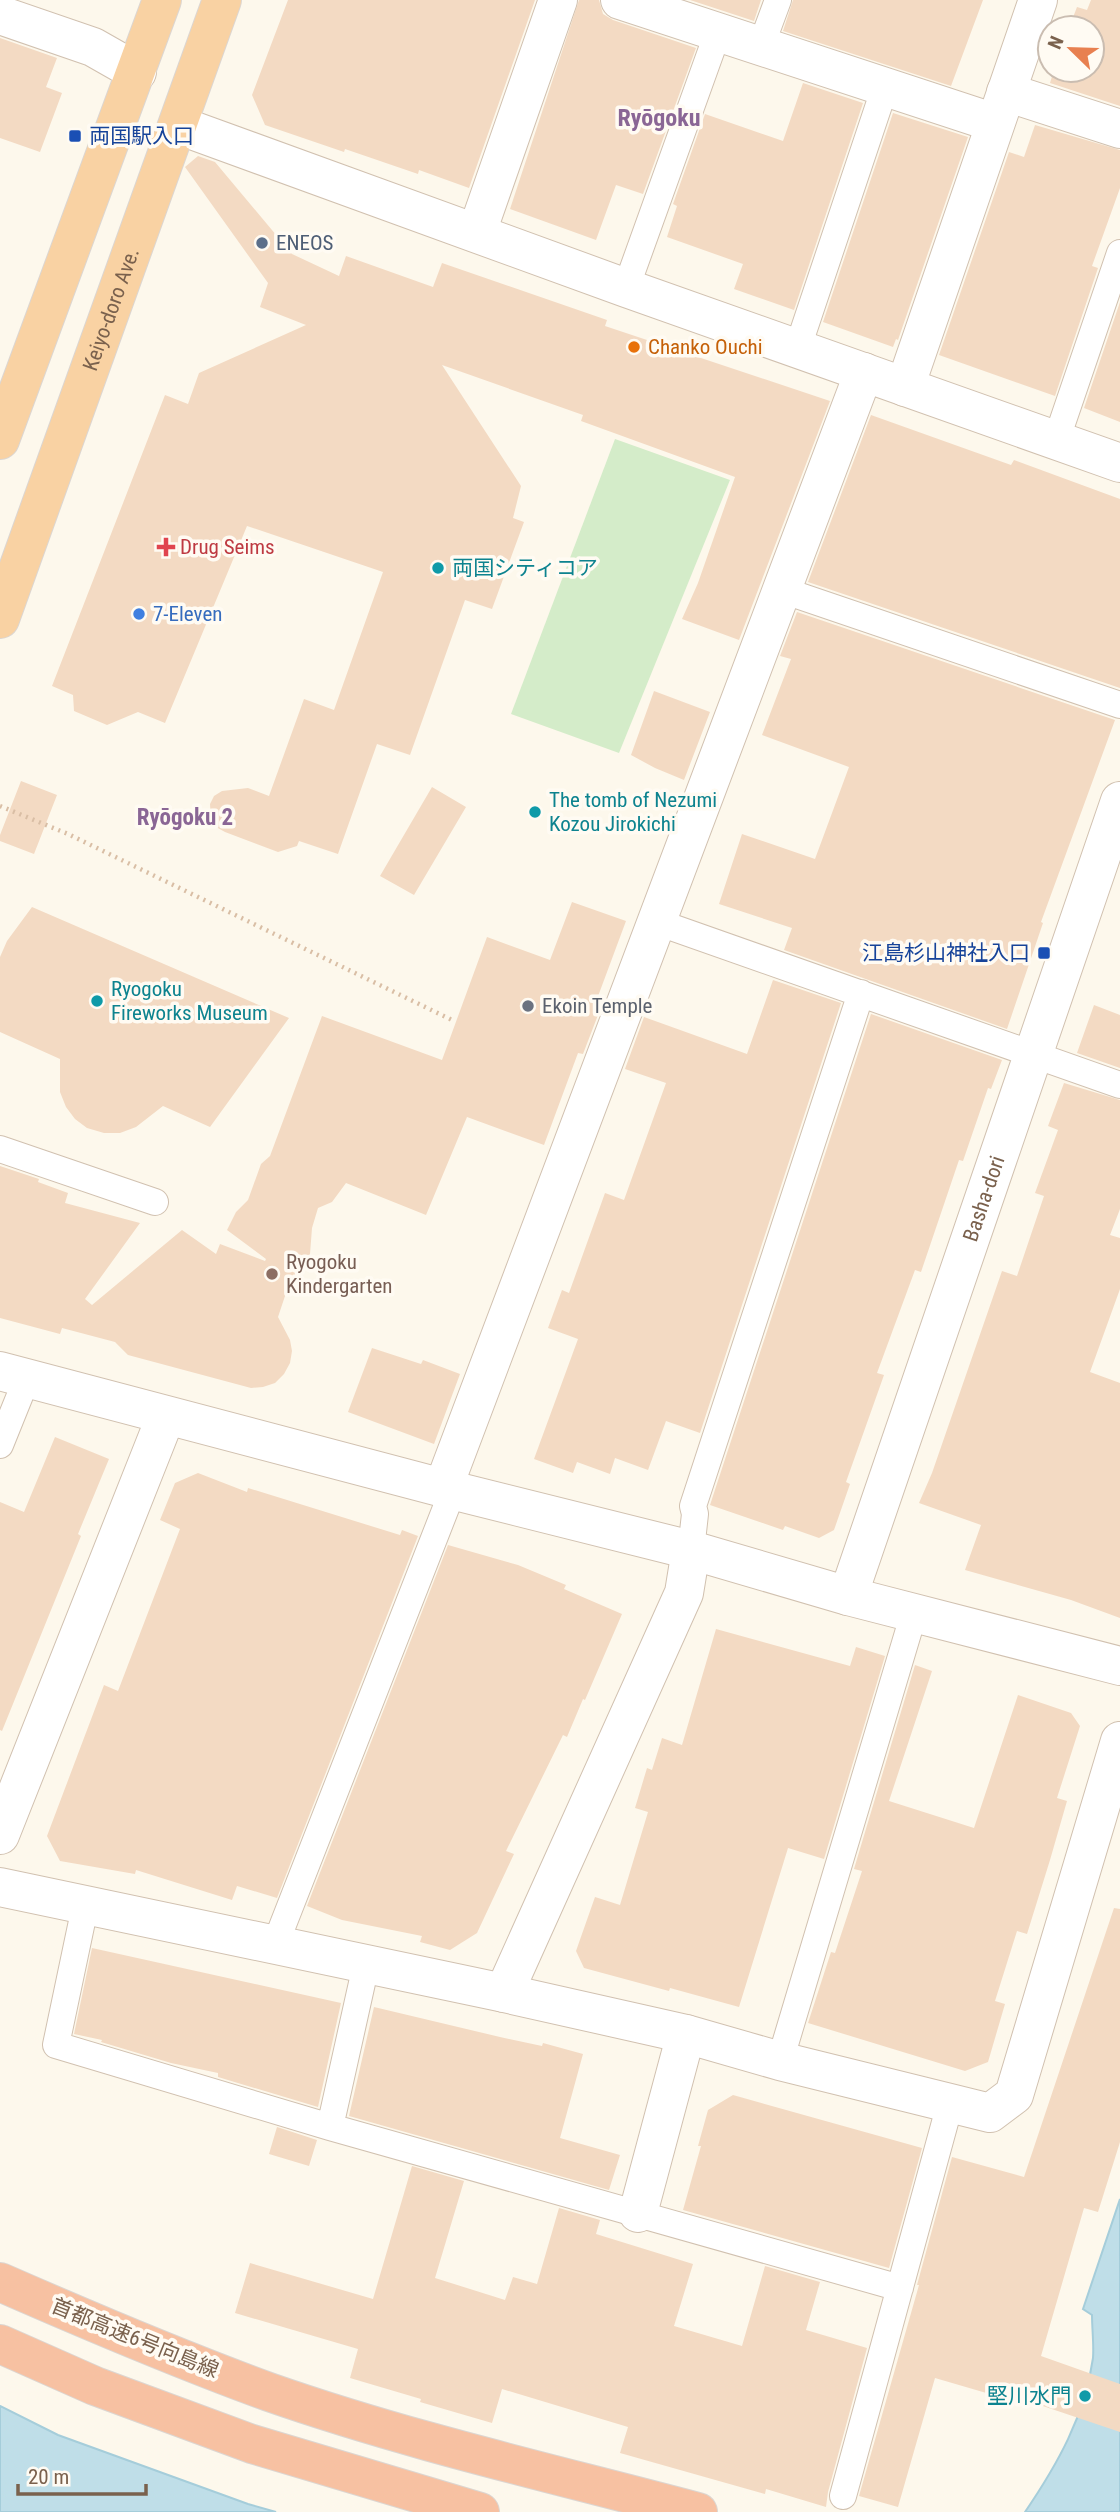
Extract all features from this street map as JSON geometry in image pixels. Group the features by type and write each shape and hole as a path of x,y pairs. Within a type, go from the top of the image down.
{"highway":[{"path":"0,440 162,0"},
{"name":"Keiyo-doro Ave.","path":"0,620 222,0"},
{"name":"首都高速6号向島線","path":"0,2282 115,2332 271,2392 420,2438 698,2512"},
{"path":"0,2344 95,2386 252,2444 480,2512"}],"street":[{"path":"477,232 558,0"},
{"path":"621,0 885,87 1120,129"},
{"path":"905,387 1038,0"},
{"path":"0,15 93,47 137,72"},
{"path":"178,125 797,350 1120,463"},
{"path":"448,1489 864,372"},
{"name":"Basha-dori","path":"848,1596 1120,801"},
{"path":"13,1375 691,1550 848,1596 1120,1666"},
{"path":"0,1835 166,1416"},
{"path":"504,1993 684,1593 691,1550"},
{"path":"0,1887 686,2034 780,2061 990,2113 1014,2095 1120,1741"},
{"path":"638,2213 686,2034"}],"lane":[{"path":"761,46 778,0"},
{"path":"626,288 718,32"},
{"path":"797,350 885,87"},
{"path":"1056,441 1120,253"},
{"path":"782,590 1120,705"},
{"path":"657,922 1120,1085"},
{"path":"691,1550 695,1514 693,1506 860,993"},
{"path":"0,1149 155,1202"},
{"path":"0,1445 13,1375"},
{"path":"275,1945 448,1489"},
{"path":"780,2061 914,1613"},
{"path":"85,1907 56,2045 330,2127 900,2288"},
{"path":"330,2127 366,1965"},
{"path":"843,2496 950,2104"}],"path":[{"path":"0,806 68,834 452,1020"}],"green space":[{"path":"615,439 730,480 619,753 511,714"}],"water":[{"path":"1120,2199 1120,2512 1025,2512 1058,2458 1084,2400 1093,2347 1092,2315 1083,2309"},
{"path":"0,2406 58,2435 276,2512 0,2512"}],"building":[{"path":"288,0 535,0 469,188 419,170 418,174 345,149 344,152 265,125 252,95"},
{"path":"579,0 599,0 603,14 613,20 696,48 643,194 616,185 596,240 510,209"},
{"path":"690,0 761,0 754,21"},
{"path":"793,0 983,0 951,86 783,31"},
{"path":"1091,0 1120,0 1120,106 1053,84 1106,84 1106,14 1074,14 1077,7 1087,10"},
{"path":"0,38 57,58 46,87 62,93 40,152 0,138"},
{"path":"803,83 863,103 794,310 734,289 743,264 667,237 677,206 673,204 705,114 783,141"},
{"path":"893,113 968,137 898,340 896,339 893,347 823,322"},
{"path":"1035,125 1120,150 1120,188 1092,266 1098,268 1055,396 939,355 1009,152 1024,157"},
{"path":"198,156 215,162 292,254 339,276 346,256 433,287 442,263 607,320 605,326 830,401 739,640 682,619 698,583 735,477 581,421 583,415 442,365 521,486 513,518 524,522 492,609 465,600 410,755 377,744 338,854 299,841 297,846 278,852 225,832 211,820 210,804 214,796 222,791 248,788 269,796 304,699 334,710 383,572 247,526 165,723 138,712 107,725 74,711 73,695 52,686 165,395 188,404 199,373 306,325 260,307 268,283 185,167"},
{"path":"1120,302 1120,422 1084,408"},
{"path":"871,415 1011,465 1014,460 1120,499 1120,688 808,582"},
{"path":"797,612 1115,720 1041,922 1043,923 1007,1029 784,950 792,928 719,904 742,834 815,859 849,767 762,735 791,659 780,656"},
{"path":"654,691 710,712 684,780 631,755"},
{"path":"21,781 57,795 34,854 0,841"},
{"path":"432,787 466,807 414,895 380,876"},
{"path":"572,902 626,921 597,999 603,1002 583,1054 578,1053 544,1145 467,1117 426,1215 346,1183 332,1202 318,1208 312,1228 310,1254 303,1269 290,1281 278,1317 290,1340 292,1351 290,1363 275,1383 251,1388 128,1355 115,1342 62,1328 60,1334 0,1318 0,1166 39,1179 38,1182 68,1193 65,1203 140,1223 85,1299 92,1305 182,1230 216,1254 220,1244 265,1261 266,1259 227,1230 236,1212 248,1200 261,1164 270,1156 322,1016 442,1060 487,937 550,960"},
{"path":"32,907 289,1018 210,1127 163,1106 136,1127 120,1133 104,1133 87,1128 75,1119 66,1107 60,1092 60,1059 0,1032 0,957 7,941"},
{"path":"773,980 841,1003 700,1433 666,1421 648,1470 615,1458 610,1474 577,1462 573,1473 534,1459 578,1339 548,1328 562,1290 569,1293 605,1193 624,1200 666,1083 625,1069 644,1017 747,1054"},
{"path":"1094,1005 1120,1015 1120,1068 1077,1053"},
{"path":"871,1014 1002,1060 991,1089 988,1088 963,1161 959,1160 921,1272 915,1270 877,1373 884,1375 846,1482 850,1484 834,1530 819,1538 785,1526 783,1530 710,1505"},
{"path":"1064,1083 1120,1100 1120,1209 1110,1235 1120,1238 1120,1289 1090,1372 1120,1383 1120,1618 1071,1600 965,1570 981,1525 919,1503 932,1473 1002,1271 1017,1276 1044,1196 1035,1193 1058,1130 1048,1126"},
{"path":"372,1348 421,1364 423,1360 460,1374 434,1444 348,1412"},
{"path":"55,1437 109,1459 78,1534 81,1536 2,1731 0,1502 24,1512"},
{"path":"198,1473 247,1492 248,1488 400,1535 402,1530 418,1536 277,1898 237,1886 232,1900 136,1870 135,1874 60,1861 47,1836 104,1685 118,1691 180,1529 160,1520 175,1483"},
{"path":"448,1545 518,1565 566,1585 564,1589 622,1614 567,1737 563,1735 506,1851 514,1854 477,1933 450,1950 420,1942 422,1936 342,1920 307,1906"},
{"path":"716,1629 850,1666 856,1647 885,1656 824,1859 788,1848 739,2007 584,1968 576,1951 595,1897 620,1905 648,1812 635,1808 647,1768 652,1770 662,1738 682,1745"},
{"path":"915,1665 932,1671 889,1801 974,1828 1018,1695 1071,1713 1080,1726 1057,1798 1067,1801 1050,1860 1027,1934 1017,1931 995,2001 1005,2004 988,2062 965,2071 808,2023 862,1871 854,1869"},
{"path":"1114,1908 1120,1909 1120,2142 1098,2212 1084,2208 1041,2356 1120,2384 1120,2432 1028,2401 1027,2405 935,2378 898,2507 859,2496 952,2157 1024,2177"},
{"path":"92,1948 341,2003 318,2107 218,2077 218,2073 171,2063 101,2042 102,2040 74,2034"},
{"path":"374,2007 583,2054 560,2138 620,2155 609,2190 349,2116"},
{"path":"733,2095 922,2148 889,2268 683,2210 708,2110"},
{"path":"277,2127 317,2140 309,2166 269,2154"},
{"path":"412,2166 464,2181 435,2278 505,2300 513,2277 537,2284 559,2208 600,2220 596,2234 693,2264 674,2326 742,2346 765,2266 820,2282 806,2330 867,2348 826,2507 766,2489 765,2494 620,2453 628,2427 502,2389 492,2423 420,2402 421,2399 350,2378 358,2349 235,2313 250,2263 373,2299"}],"place":[{"name":"両国駅入口","path":"75,136"},
{"name":"ENEOS","path":"262,243"},
{"name":"Chanko Ouchi","path":"634,347"},
{"name":"Drug Seims","path":"166,547"},
{"name":"両国シティコア","path":"438,568"},
{"name":"7-Eleven","path":"139,614"},
{"name":"The tomb of Nezumi Kozou Jirokichi","path":"535,812"},
{"name":"江島杉山神社入口","path":"1044,953"},
{"name":"Ryogoku Fireworks Museum","path":"97,1001"},
{"name":"Ekoin Temple","path":"528,1006"},
{"name":"Ryogoku Kindergarten","path":"272,1274"},
{"name":"堅川水門","path":"1085,2396"}],"district":[{"name":"Ryōgoku","path":"659,118"},
{"name":"Ryōgoku 2","path":"185,817"}]}
